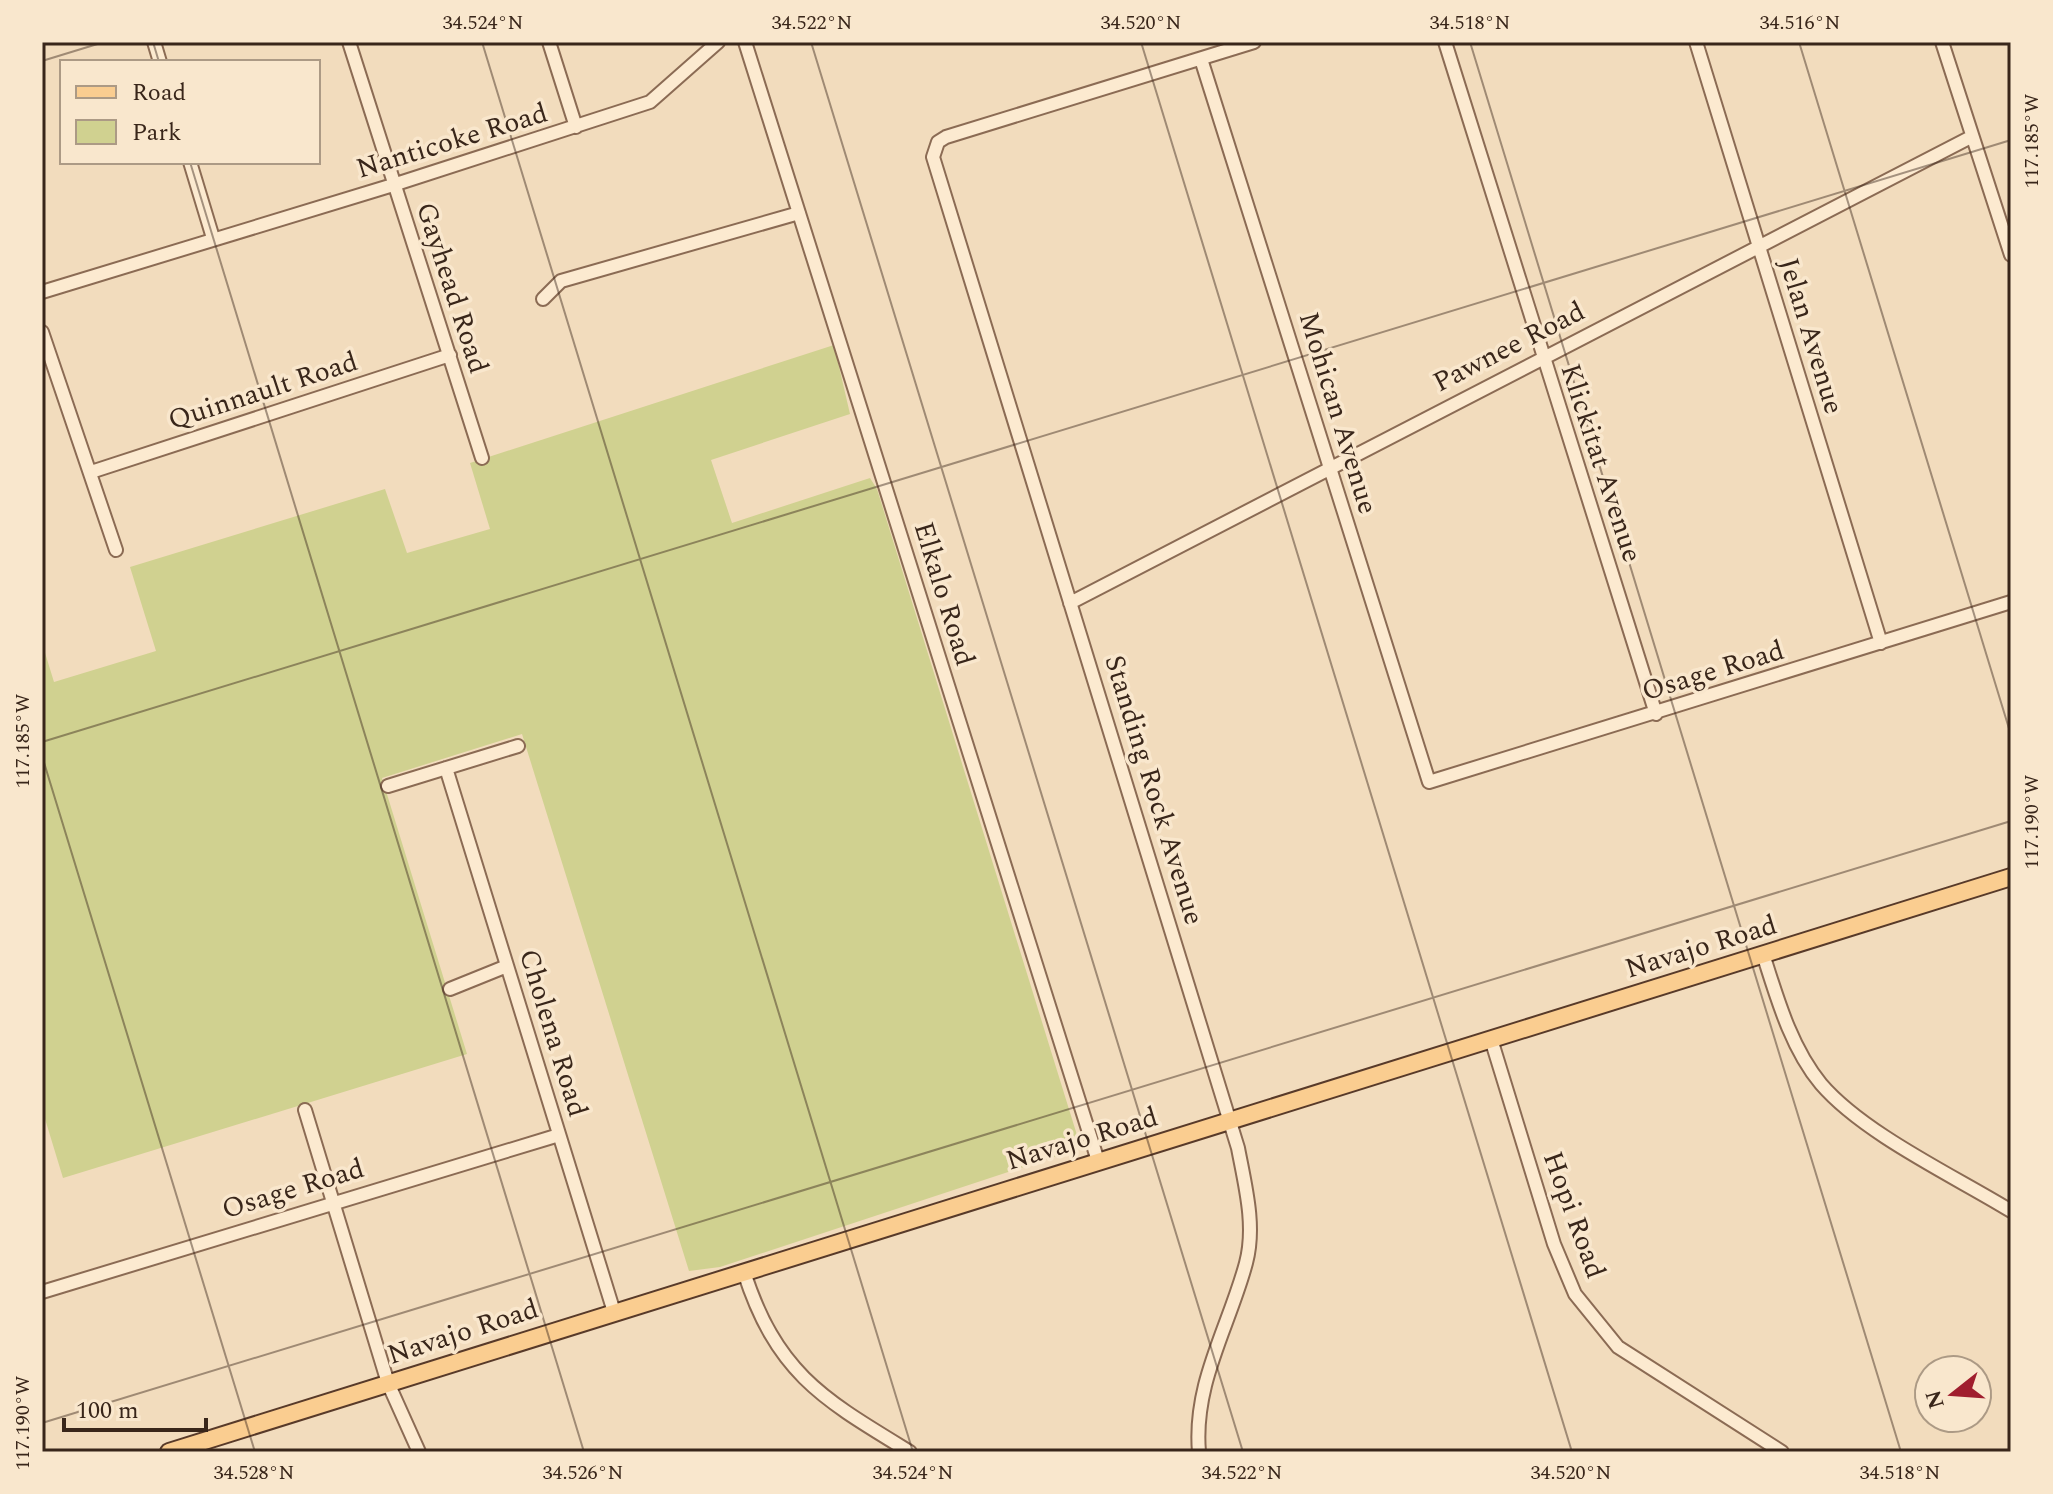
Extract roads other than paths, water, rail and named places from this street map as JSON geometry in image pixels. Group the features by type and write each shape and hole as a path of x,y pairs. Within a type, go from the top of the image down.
{"main road":[{"name":"Navajo Road","path":"169,1452 2011,877"}],"street":[{"name":"Gayhead Road","path":"349,42 482,458"},
{"path":"549,42 576,127"},
{"name":"Nanticoke Road","path":"42,292 393,185 650,102 718,42"},
{"name":"Elkalo Road","path":"745,42 1098,1161"},
{"path":"1201,59 1254,42"},
{"name":"Klickitat Avenue","path":"1445,42 1656,714"},
{"name":"Jelan Avenue","path":"1696,42 1881,643"},
{"path":"1942,42 2011,255"},
{"name":"Standing Rock Avenue","path":"1199,1452 1204,1384 1247,1261 1250,1233 1247,1195 1231,1120 934,168 935,149 946,137 1201,59"},
{"name":"Mohican Avenue","path":"1201,59 1429,782"},
{"name":"Pawnee Road","path":"1070,603 1758,244 1971,137"},
{"path":"191,164 213,238"},
{"path":"543,299 561,281 799,213"},
{"path":"42,332 116,550"},
{"name":"Quinnault Road","path":"91,472 450,355"},
{"name":"Osage Road","path":"1429,782 2011,602"},
{"path":"388,786 518,746"},
{"name":"Cholena Road","path":"446,768 614,1312"},
{"path":"1763,954 1784,1016 1820,1082 1865,1122 2011,1211"},
{"path":"450,989 507,966"},
{"name":"Hopi Road","path":"1491,1039 1554,1244 1575,1294 1618,1347 1782,1452"},
{"path":"305,1110 388,1383 419,1452"},
{"name":"Osage Road","path":"42,1292 332,1201 559,1135"},
{"path":"744,1272 763,1324 796,1372 820,1395 910,1452"}]}
